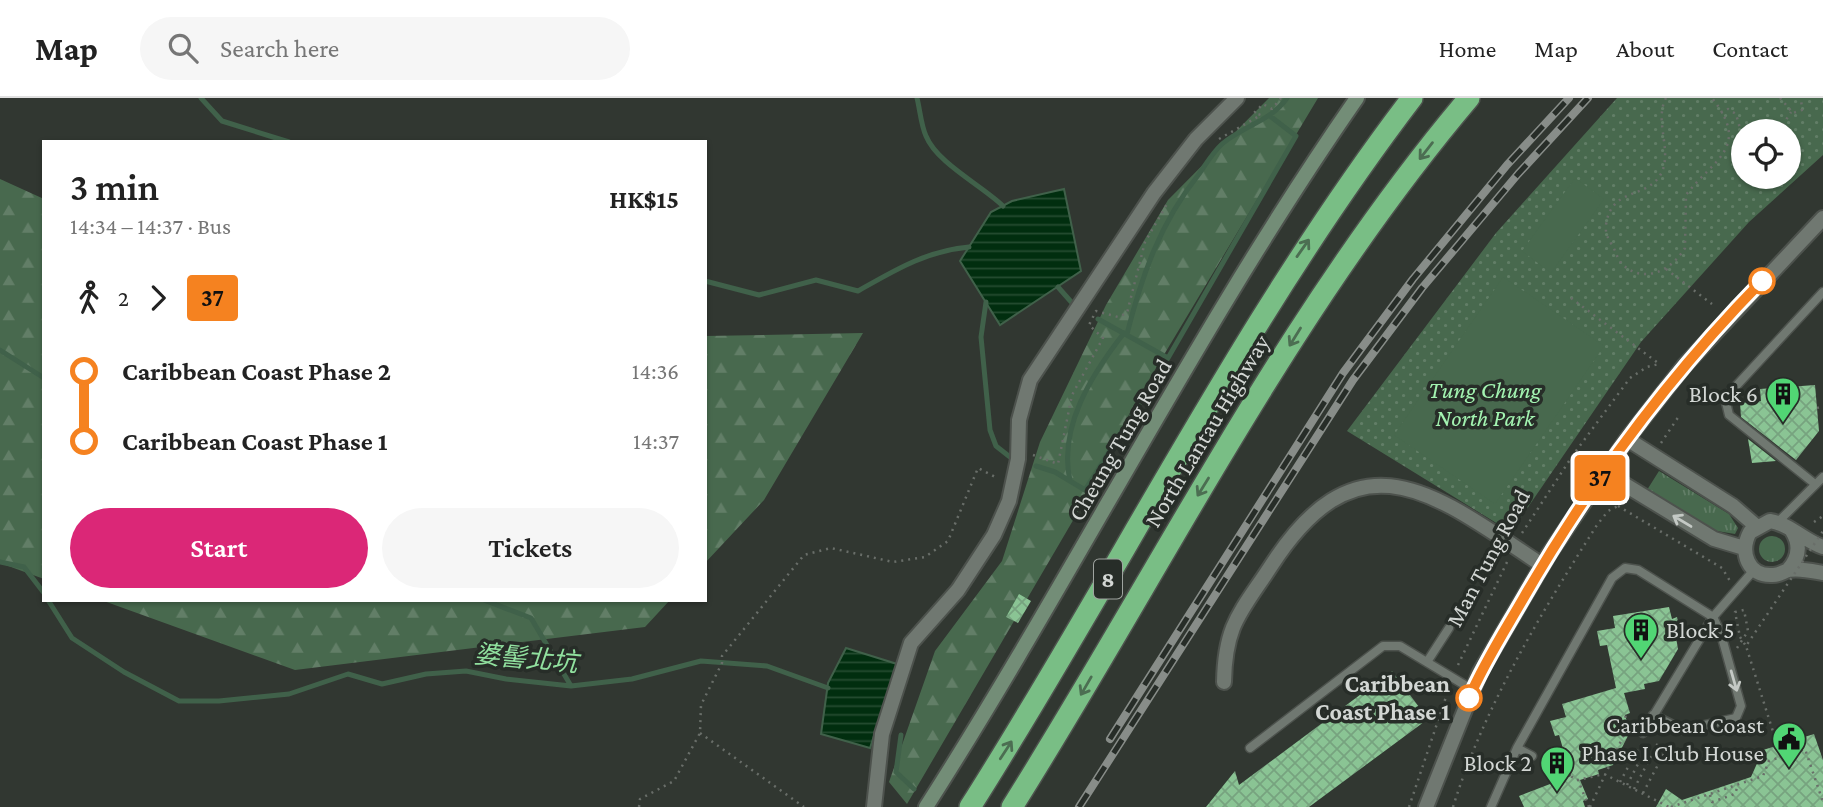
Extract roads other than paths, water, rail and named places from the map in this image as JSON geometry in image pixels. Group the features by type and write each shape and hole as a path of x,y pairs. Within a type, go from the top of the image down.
{"highway":[{"name":"North Lantau Highway","path":"970,807 1037,701 1263,312 1364,160 1412,98"},
{"name":"North Lantau Highway","path":"1013,807 1194,502 1330,283 1469,98"}],"main road":[{"name":"Cheung Tung Road","path":"926,807 1005,682 1247,267 1357,98"}],"street":[{"path":"874,807 882,734 911,643 958,590 1004,512 1018,459 1019,419 1030,380 1154,193 1196,139 1237,98"},
{"name":"Man Tung Road","path":"1426,807 1473,690 1542,565 1604,472 1684,366 1823,218"},
{"path":"1627,439 1733,506 1756,526 1785,526 1809,542 1823,547"},
{"path":"1604,472 1714,539 1744,548"},
{"path":"1224,681 1229,630 1259,583 1290,537 1307,518 1326,502 1348,491 1394,484 1420,491 1542,565"},
{"path":"1756,526 1745,540 1744,548 1754,570 1771,575 1788,570 1823,573"},
{"path":"1785,526 1798,546 1798,555 1788,570"}],"lane":[{"path":"1815,484 1729,415 1725,398 1823,292"},
{"path":"1785,526 1823,477"},
{"path":"1491,807 1517,748 1612,578 1625,568 1638,570 1713,617 1721,634 1741,706 1736,718 1683,730 1653,715"},
{"path":"1644,733 1713,617 1754,570"},
{"path":"1427,662 1449,628"},
{"path":"1250,748 1383,646 1400,646 1473,690"},
{"path":"1517,748 1532,756"}],"waterway":[{"path":"201,98 222,121 283,140"},
{"path":"917,98 924,132 932,146 949,164 1003,206"},
{"path":"1127,334 1154,250 1185,193 1222,144 1265,118 1287,98"},
{"path":"1036,466 1055,472 1085,490 1168,358 1296,136 1270,116"},
{"path":"707,282 759,295 816,280 858,291 925,257 969,247"},
{"path":"1058,287 1073,304"},
{"path":"986,302 981,337 990,430 996,446 1010,457"},
{"path":"1098,319 1168,358"},
{"path":"1070,481 1068,461 1073,421 1100,366 1124,333"},
{"path":"0,350 42,377"},
{"name":"婆髻北坑","path":"0,562 24,567 42,590"},
{"name":"婆髻北坑","path":"49,602 72,638 124,672 179,701 219,701 289,694 348,674 382,684 426,674 466,671 506,679 571,686 632,679 701,661 767,666 828,688"},
{"path":"489,602 531,618 571,686"},
{"path":"901,735 896,772 914,789"}],"railway":[{"path":"1110,739 1343,373 1413,279 1507,165 1569,98"},
{"path":"1079,807 1353,380 1422,288 1518,174 1588,98"}],"place":[{"name":"Block 6","path":"1783,424"},
{"name":"Block 5","path":"1641,660"},
{"name":"Caribbean Coast Phase 1","path":"1469,698"},
{"name":"Caribbean Coast Phase I Club House","path":"1789,769"},
{"name":"Block 2","path":"1557,793"}],"park label":[{"name":"Tung Chung North Park","path":"1485,404"}]}
